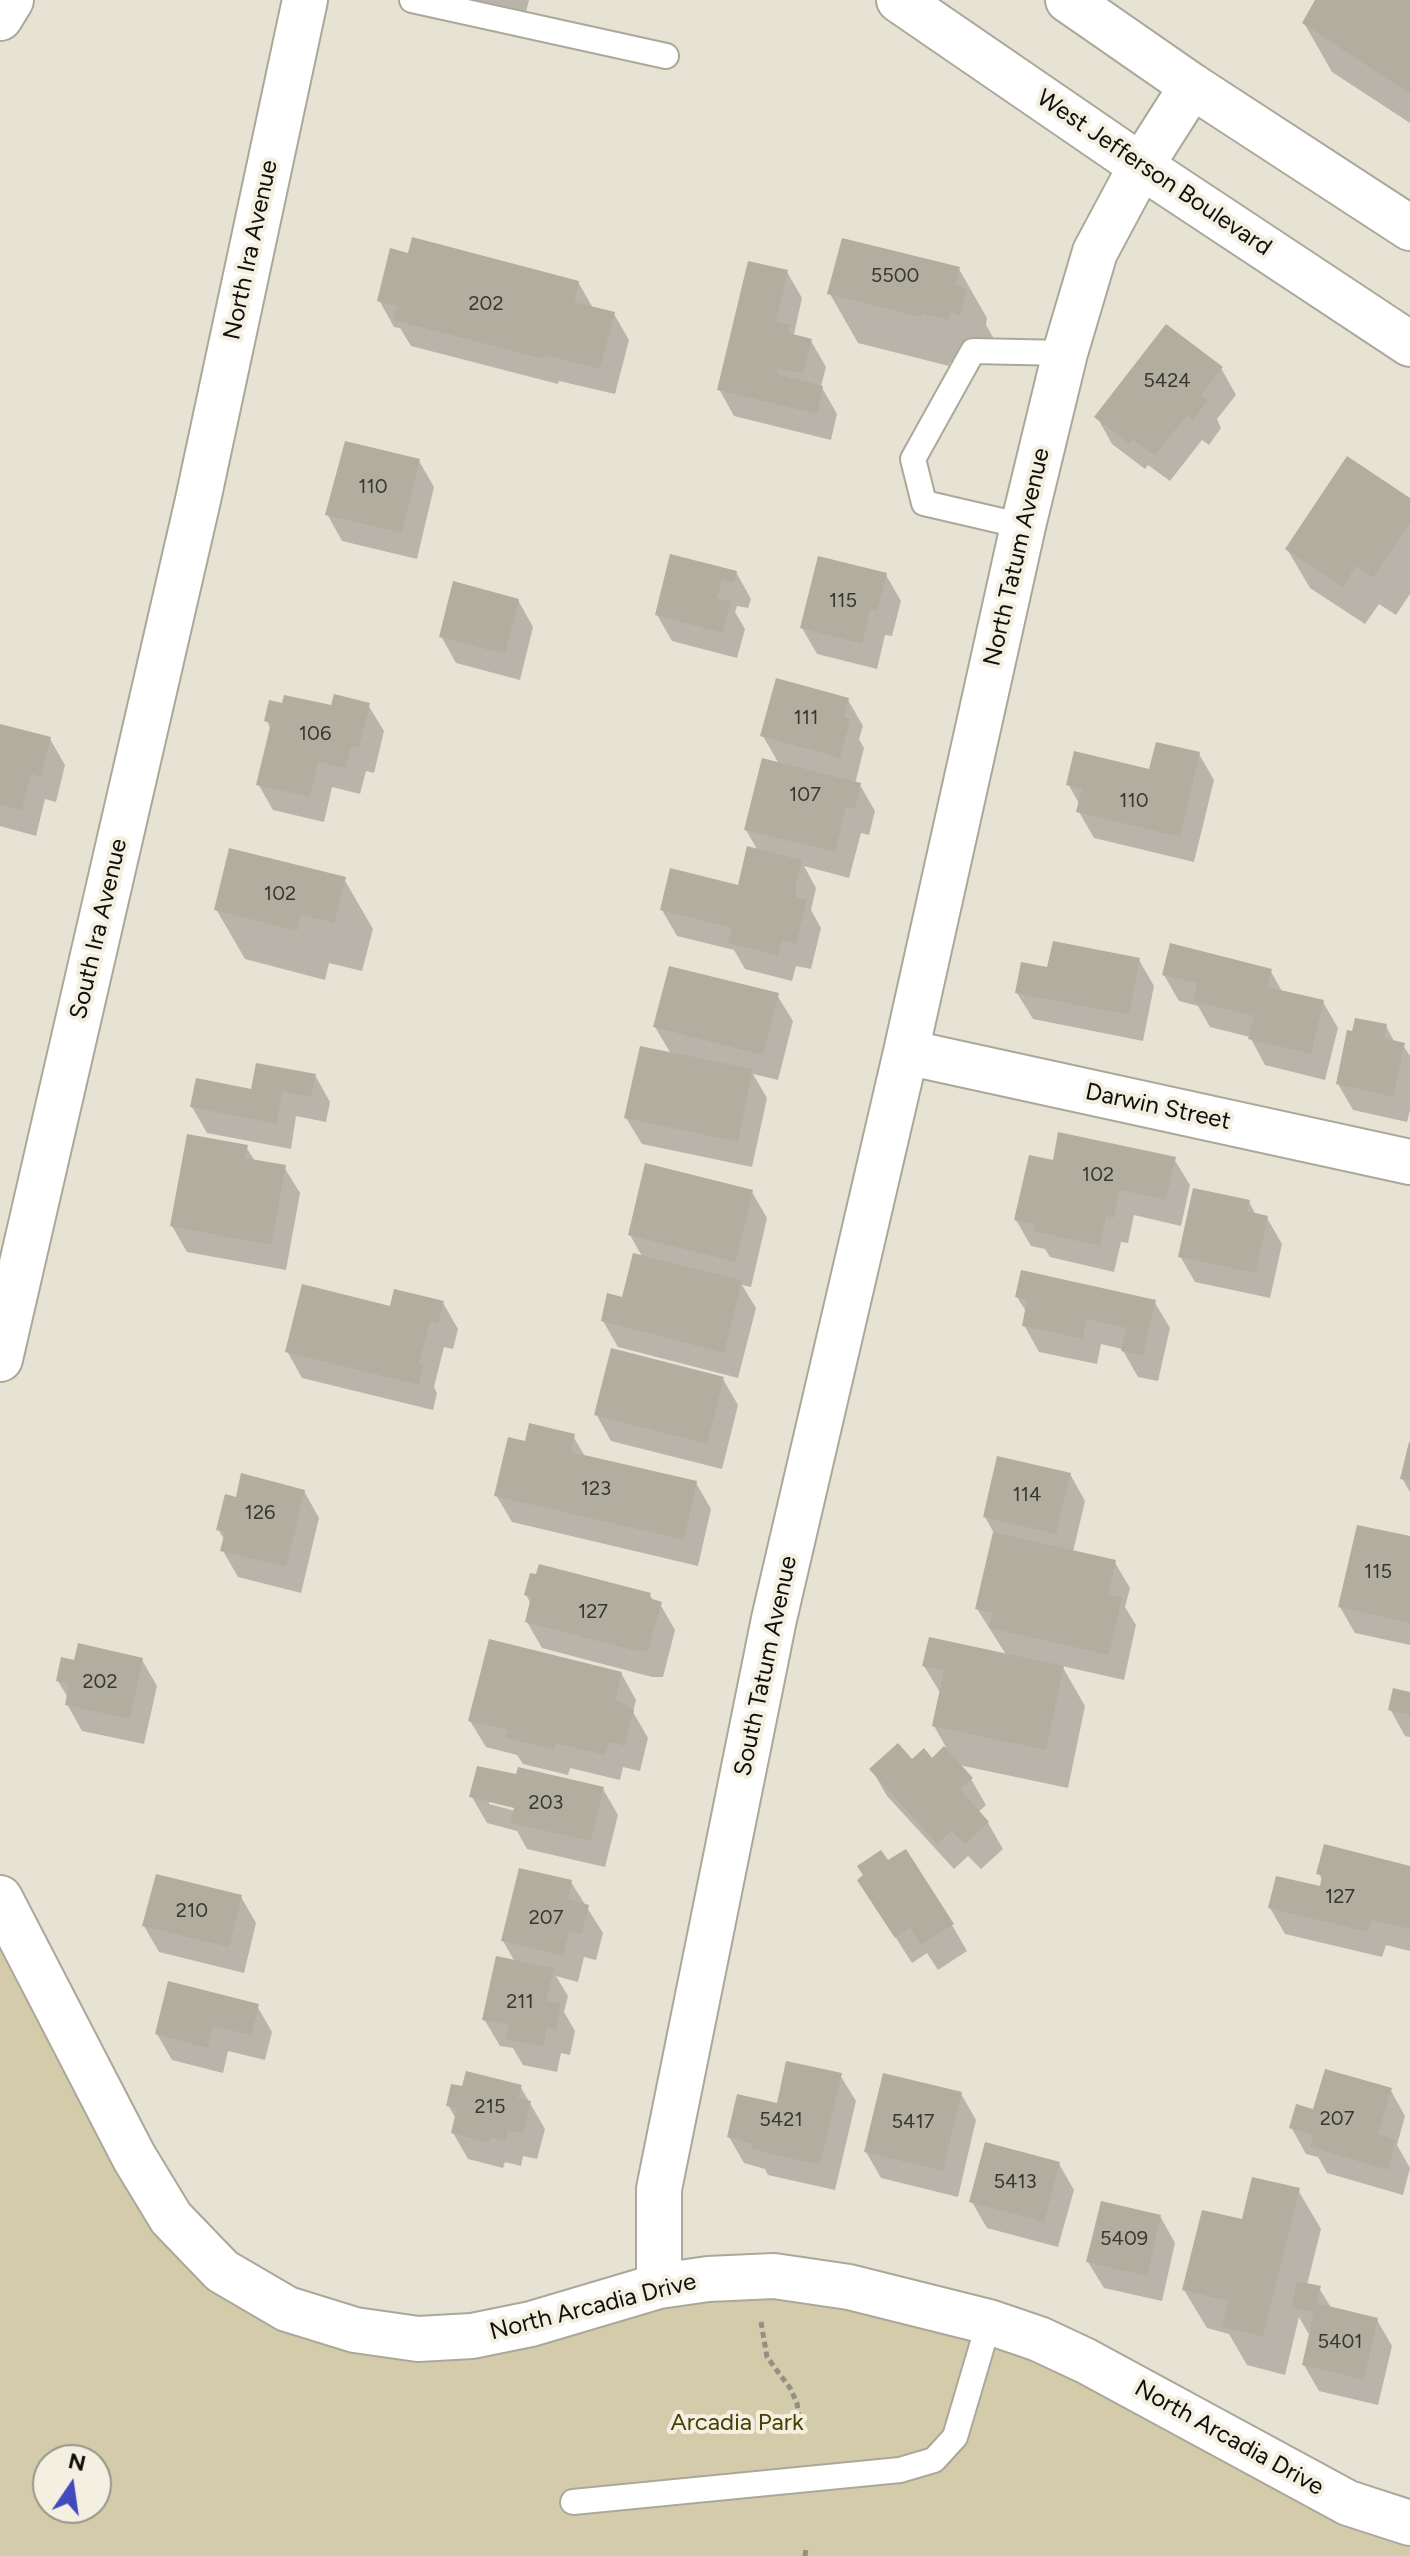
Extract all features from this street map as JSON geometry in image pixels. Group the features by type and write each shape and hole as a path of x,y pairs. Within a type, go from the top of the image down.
{"street":[{"path":"0,18 11,0"},
{"name":"North Ira Avenue","path":"198,500 305,0"},
{"name":"West Jefferson Boulevard","path":"899,0 1141,166 1410,344"},
{"path":"1068,0 1192,86 1410,228"},
{"name":"North Tatum Avenue","path":"906,1052 1023,526 1065,353 1095,252 1141,166 1192,86"},
{"name":"South Ira Avenue","path":"0,1358 198,500"},
{"name":"Darwin Street","path":"906,1052 1410,1162"},
{"name":"South Tatum Avenue","path":"659,2286 659,2189 665,2158 774,1619 906,1052"},
{"name":"North Arcadia Drive","path":"0,1898 134,2157 171,2218 222,2271 287,2309 355,2330 418,2339 472,2336 531,2324 659,2286 708,2279 774,2276 849,2287 989,2322 1039,2339 1086,2361 1348,2503 1410,2523"}],"lane":[{"path":"412,0 666,56"},
{"path":"1023,526 924,503 913,459 973,351 1065,353"},
{"path":"573,2502 900,2470 934,2460 955,2437 989,2322"}],"path":[{"path":"760,2309 767,2357 790,2388 797,2403 799,2421"},
{"path":"805,2556 806,2548"}],"green space":[{"name":"Arcadia Park","path":"0,1935 194,2245 333,2335 740,2287 1034,2345 1410,2541 1410,2556 0,2556"}],"building":[{"path":"1315,0 1410,0 1410,94 1302,23"},
{"path":"412,237 579,281 574,302 615,312 600,369 545,355 544,359 393,320 397,306 377,301 390,248 408,253"},
{"path":"842,238 960,267 955,285 967,288 960,316 950,312 948,320 922,314 921,317 827,294"},
{"path":"748,261 788,270 776,321 791,325 789,333 812,339 803,374 778,369 777,374 823,386 817,414 717,390"},
{"path":"1166,324 1223,367 1201,395 1208,400 1193,420 1187,415 1155,456 1133,440 1129,444 1094,417"},
{"path":"345,441 420,459 402,533 325,515"},
{"path":"1347,456 1410,498 1410,523 1373,578 1356,566 1343,587 1285,549"},
{"path":"670,554 737,571 734,583 722,580 717,598 731,601 723,633 655,615"},
{"path":"818,556 887,573 877,611 871,609 862,644 800,628"},
{"path":"453,581 519,599 505,654 439,637"},
{"path":"776,678 849,698 844,717 850,719 840,758 760,736"},
{"path":"334,694 370,703 359,748 351,746 346,768 318,762 310,797 256,785 271,723 264,721 269,700 282,703 284,695 331,705"},
{"path":"0,724 51,737 41,777 31,774 22,810 0,805"},
{"path":"1156,742 1200,752 1180,837 1076,812 1082,789 1066,785 1074,751 1149,769"},
{"path":"762,758 861,783 855,809 846,807 835,852 744,830"},
{"path":"747,846 802,860 796,897 807,900 796,944 782,941 778,956 728,943 732,928 660,910 670,868 738,885"},
{"path":"229,848 346,877 334,923 301,915 297,931 214,910"},
{"path":"1053,941 1140,958 1129,1015 1015,993 1021,962 1047,967"},
{"path":"1170,943 1272,969 1267,987 1324,1000 1311,1054 1248,1039 1254,1016 1193,1001 1197,983 1162,975"},
{"path":"669,966 779,993 763,1055 653,1027"},
{"path":"1355,1018 1387,1024 1384,1038 1405,1043 1393,1097 1336,1084 1347,1030 1352,1031"},
{"path":"640,1046 753,1069 738,1142 624,1118"},
{"path":"256,1063 316,1074 311,1097 282,1091 277,1124 190,1107 196,1078 251,1089"},
{"path":"1058,1132 1176,1157 1166,1200 1119,1190 1114,1218 1106,1216 1100,1246 1033,1231 1034,1224 1014,1220 1029,1155 1053,1160"},
{"path":"187,1134 248,1145 245,1158 286,1165 271,1245 170,1226"},
{"path":"645,1163 753,1190 736,1262 628,1235"},
{"path":"1193,1188 1250,1200 1247,1211 1268,1216 1256,1273 1178,1257"},
{"path":"633,1253 742,1280 724,1353 601,1321 607,1293 622,1297"},
{"path":"1021,1270 1156,1300 1143,1356 1121,1351 1126,1328 1086,1319 1083,1339 1022,1326 1027,1300 1015,1297"},
{"path":"302,1284 390,1306 394,1289 444,1301 438,1324 430,1322 419,1364 423,1365 419,1385 285,1352"},
{"path":"611,1348 724,1377 707,1444 594,1415"},
{"path":"529,1423 575,1434 571,1452 697,1481 684,1540 494,1496 508,1437 525,1441"},
{"path":"1410,1442 1410,1481 1400,1479"},
{"path":"997,1456 1071,1473 1056,1534 983,1517"},
{"path":"241,1473 305,1490 286,1567 220,1551 225,1532 216,1530 225,1494 236,1497"},
{"path":"1357,1525 1410,1536 1410,1623 1338,1607"},
{"path":"993,1532 1116,1560 1108,1594 1122,1597 1109,1655 989,1628 992,1613 975,1609"},
{"path":"539,1564 651,1593 649,1598 662,1602 648,1651 636,1651 525,1622 531,1597 524,1595 530,1573 536,1574"},
{"path":"929,1637 1064,1666 1046,1750 932,1726 944,1670 922,1666"},
{"path":"489,1639 622,1672 616,1699 634,1710 625,1746 609,1742 605,1755 555,1743 554,1750 506,1738 508,1730 468,1721"},
{"path":"78,1643 143,1658 130,1719 65,1705 69,1684 56,1681 61,1657 74,1660"},
{"path":"1393,1688 1410,1692 1410,1715 1388,1710"},
{"path":"898,1743 912,1759 924,1748 932,1758 944,1746 973,1778 960,1789 989,1822 965,1844 952,1831 937,1844 869,1769"},
{"path":"477,1766 516,1774 518,1767 604,1787 591,1841 510,1823 514,1808 469,1797"},
{"path":"1324,1844 1410,1866 1410,1929 1371,1920 1368,1932 1268,1908 1276,1876 1320,1886 1322,1875 1316,1874"},
{"path":"906,1849 954,1924 921,1945 910,1928 895,1938 857,1880 863,1875 857,1866 881,1850 888,1860"},
{"path":"519,1868 572,1880 568,1899 589,1905 582,1934 569,1932 563,1956 501,1941"},
{"path":"156,1874 242,1895 229,1947 142,1926"},
{"path":"496,1956 554,1968 546,2001 561,2003 556,2030 547,2028 543,2047 506,2039 509,2025 482,2020"},
{"path":"168,1981 259,2004 251,2035 213,2026 208,2048 155,2034"},
{"path":"786,2061 842,2073 820,2165 751,2149 752,2144 727,2137 737,2094 777,2103"},
{"path":"1325,2069 1392,2088 1378,2134 1396,2140 1388,2170 1310,2147 1313,2135 1289,2128 1296,2104 1313,2109"},
{"path":"466,2071 522,2085 518,2098 531,2101 523,2134 508,2131 506,2141 490,2137 489,2143 451,2133 457,2108 446,2106 451,2084 462,2086"},
{"path":"883,2073 962,2092 943,2171 864,2152"},
{"path":"985,2142 1060,2162 1044,2222 969,2202"},
{"path":"1252,2177 1300,2188 1263,2337 1222,2327 1228,2301 1182,2290 1202,2210 1242,2219"},
{"path":"1101,2201 1161,2215 1147,2276 1086,2262"},
{"path":"1297,2281 1321,2286 1316,2303 1378,2318 1364,2380 1302,2365 1314,2312 1291,2307"}]}
